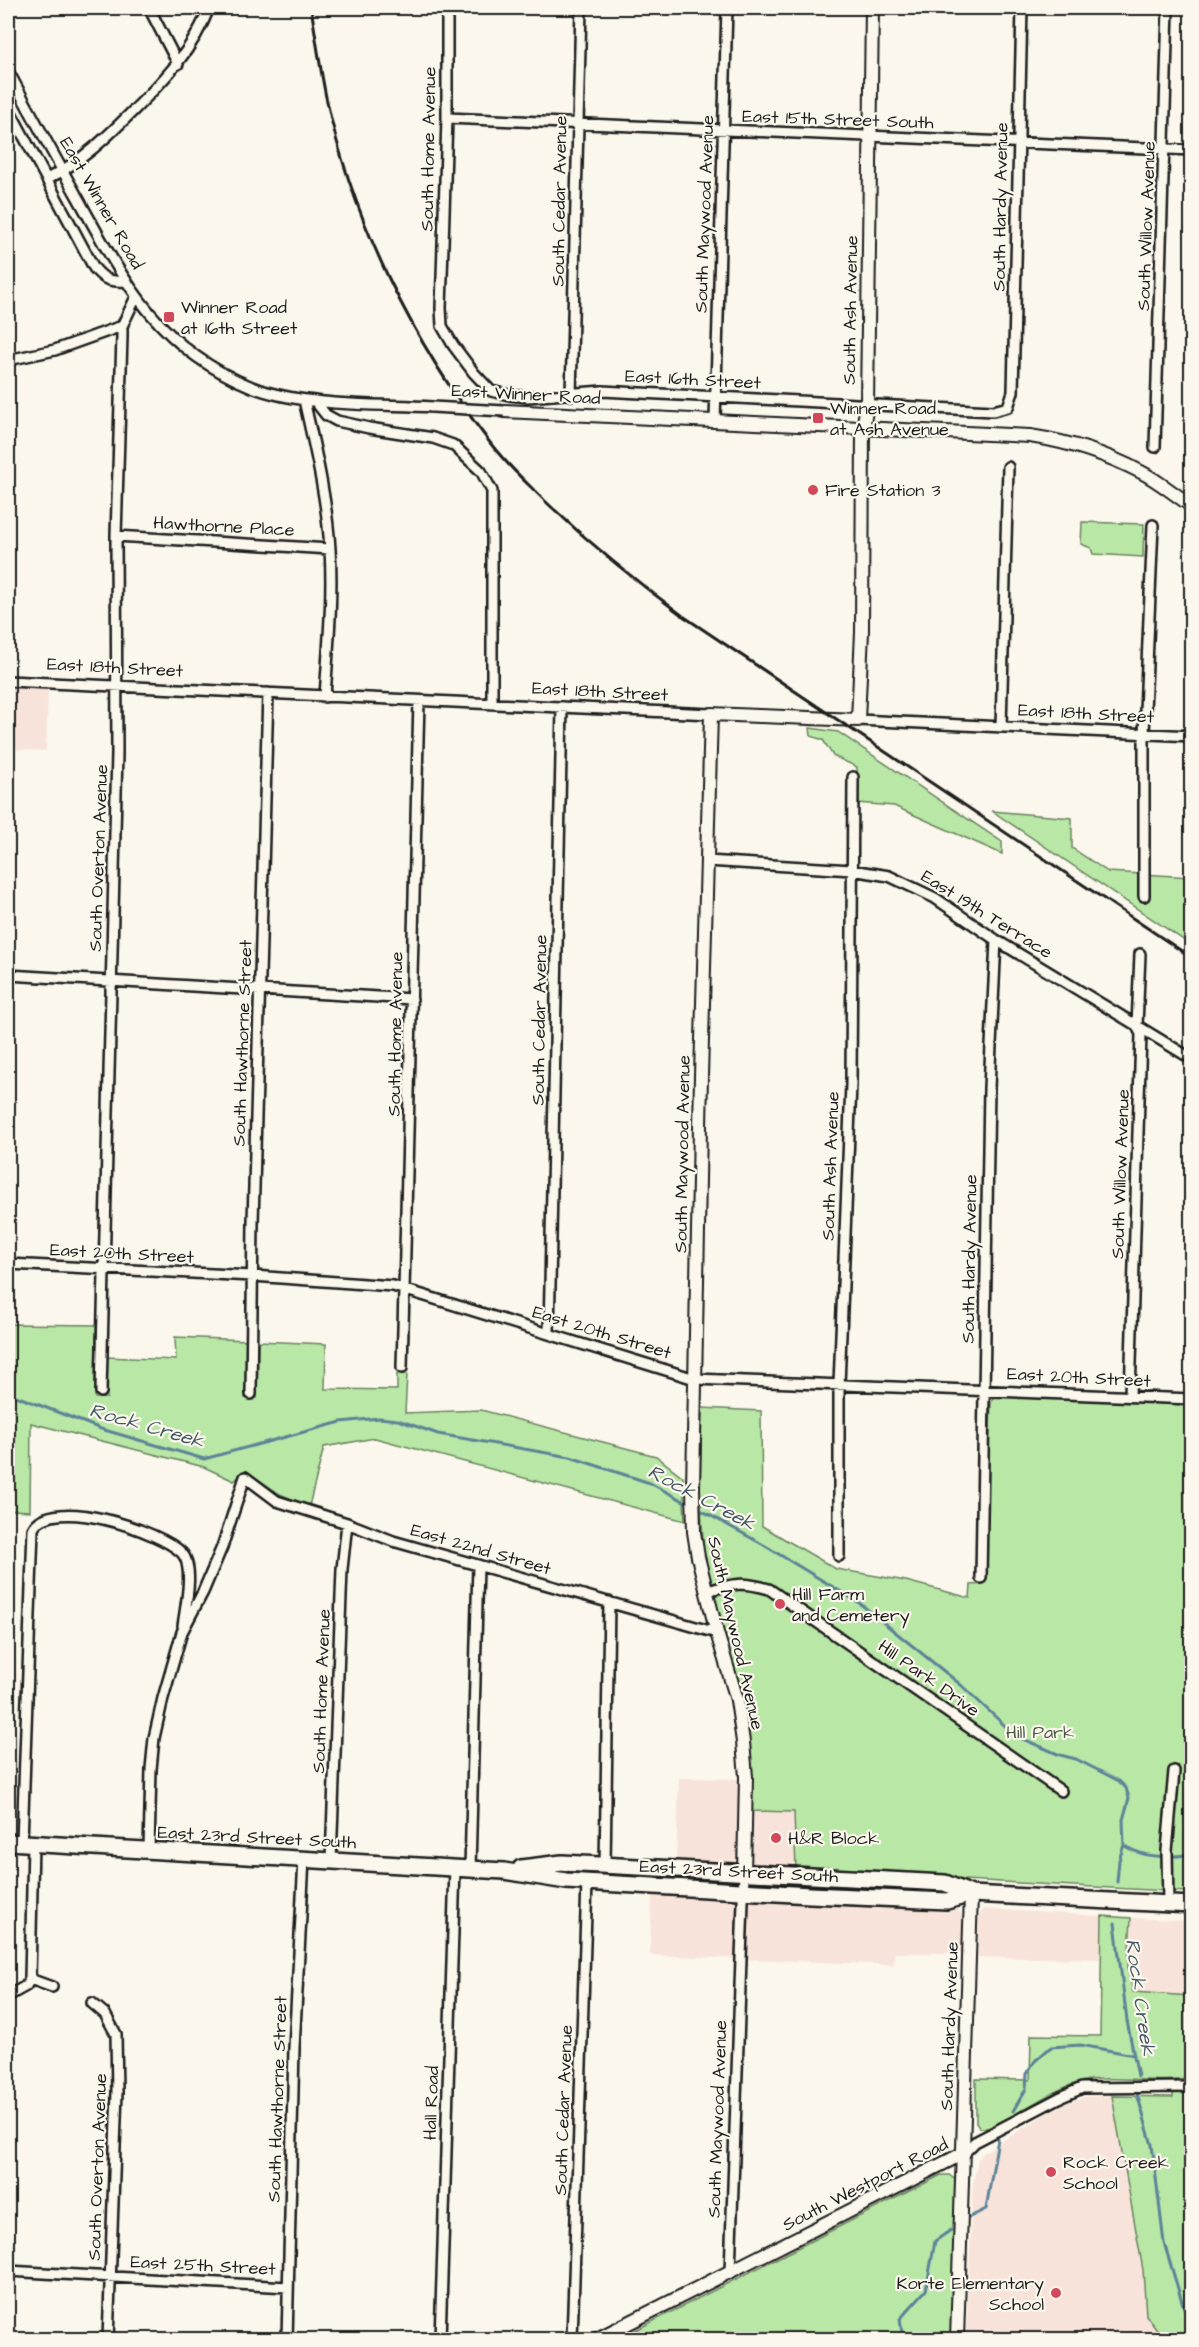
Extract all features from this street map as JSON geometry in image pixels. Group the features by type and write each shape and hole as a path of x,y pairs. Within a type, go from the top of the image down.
{"main road":[{"name":"East 23rd Street South","path":"21,1842 463,1868 504,1871 566,1881 946,1901 971,1894 1191,1905"},
{"name":"East 23rd Street South","path":"504,1871 562,1863 945,1883 971,1894"}],"street":[{"path":"150,8 178,64"},
{"path":"47,179 63,171 100,144 178,64 192,44 209,8"},
{"name":"South Home Avenue","path":"441,292 447,118 447,8"},
{"name":"South Cedar Avenue","path":"571,394 580,8"},
{"name":"South Maywood Avenue","path":"716,421 727,8"},
{"name":"South Ash Avenue","path":"858,720 862,632 863,428 867,405 872,8"},
{"name":"South Hardy Avenue","path":"1008,407 1013,392 1022,8"},
{"name":"South Willow Avenue","path":"1155,447 1168,8"},
{"name":"East Winner Road","path":"8,70 136,297 166,333 209,366 253,387 315,401 1030,436 1093,450 1143,473 1191,507"},
{"path":"8,107 94,268 103,279 111,282 125,281"},
{"name":"East 15th Street South","path":"447,118 1191,150"},
{"name":"East 16th Street","path":"441,292 442,326 474,373 491,391 528,397 602,392 993,411 1008,407"},
{"path":"8,360 55,350 122,326 136,297"},
{"name":"South Overton Avenue","path":"101,1392 117,753 116,536 122,326"},
{"path":"304,400 322,480 330,549 331,595 325,697"},
{"path":"315,401 326,415 337,421 433,438 453,445 481,471 492,491 492,704"},
{"path":"1001,727 1008,467"},
{"path":"1144,896 1144,734 1153,525"},
{"name":"Hawthorne Place","path":"116,536 330,549"},
{"name":"East 18th Street","path":"8,681 1191,736"},
{"name":"South Hawthorne Street","path":"251,1394 268,693"},
{"name":"South Home Avenue","path":"402,1368 419,701"},
{"name":"South Cedar Avenue","path":"549,1333 562,707"},
{"name":"South Maywood Avenue","path":"711,714 693,1487 694,1532 698,1557 737,1700 746,1777 730,2272"},
{"name":"South Ash Avenue","path":"839,1556 839,1385 851,1084 853,777"},
{"name":"East 19th Terrace","path":"707,861 852,870 889,876 935,898 996,940 1191,1059"},
{"name":"South Hardy Avenue","path":"981,1578 989,1088 996,940"},
{"name":"South Willow Avenue","path":"1130,1396 1141,1034 1137,1026 1140,954"},
{"path":"8,975 412,999"},
{"name":"East 20th Street","path":"8,1264 362,1282 393,1286 695,1379 1191,1399"},
{"name":"East 22nd Street","path":"182,1632 203,1592 218,1556 245,1477 277,1501 347,1523 393,1541 717,1633"},
{"path":"8,1996 26,1986 30,1979 21,1842 33,1529 43,1517 79,1515 100,1517 130,1527 166,1543 183,1554 188,1566 182,1632 154,1738 151,1769 150,1850"},
{"name":"South Home Avenue","path":"331,1860 342,1569 347,1523"},
{"name":"Hall Road","path":"440,2340 478,1565"},
{"name":"Hill Park Drive","path":"708,1591 732,1583 751,1584 770,1589 1061,1791"},
{"path":"605,1866 609,1602"},
{"path":"1168,1904 1166,1856 1174,1771"},
{"name":"South Hawthorne Street","path":"287,2340 294,2048 304,1859"},
{"name":"South Cedar Avenue","path":"572,2340 587,1882"},
{"name":"South Hardy Avenue","path":"957,2340 971,1894"},
{"path":"30,1979 52,1987"},
{"name":"South Overton Avenue","path":"92,2003 105,2014 116,2034 117,2092 108,2340"},
{"name":"South Westport Road","path":"594,2340 964,2153 975,2142 1082,2088 1191,2086"},
{"name":"East 25th Street","path":"8,2271 288,2287"}],"shaded area":[{"path":"8,686 48,689 46,751 8,749"},
{"path":"679,1778 741,1779 738,1865 676,1865"},
{"path":"750,1811 794,1812 796,1871 755,1867 752,1862"},
{"path":"652,1892 957,1906 962,1916 962,1953 895,1953 893,1965 650,1955"},
{"path":"984,1909 1102,1916 1101,1959 978,1957 979,1915"},
{"path":"1131,1918 1191,1921 1191,1996 1133,1992 1128,1970"},
{"name":"Rock Creek School","path":"1088,2096 1112,2096 1143,2270 1146,2315 1163,2339 966,2340 973,2184 978,2159 985,2152 1044,2115 1069,2102"}],"green space":[{"path":"1082,522 1144,524 1143,557 1093,554 1091,548 1081,544"},
{"path":"810,728 838,732 1002,842 1002,854 894,806 857,803 857,767 833,756 823,740 811,736"},
{"path":"992,811 1072,818 1072,848 1108,872 1191,877 1191,945"},
{"path":"8,1324 96,1325 95,1398 107,1398 106,1357 176,1360 175,1337 247,1340 245,1398 257,1398 258,1341 326,1344 325,1389 397,1390 397,1374 407,1374 405,1413 481,1410 656,1456 683,1477 685,1521 375,1438 324,1447 309,1506 280,1494 246,1471 234,1481 204,1467 31,1423 30,1511 11,1510 8,1507"},
{"name":"Hill Park","path":"999,1396 1191,1405 1192,1760 1187,1892 796,1871 794,1812 750,1811 704,1556 700,1491 702,1408 761,1411 762,1526 836,1569 906,1581 970,1598 971,1585 984,1584 991,1402"},
{"path":"1102,1916 1131,1918 1128,1969 1133,1992 1191,1996 1191,2078 1166,2081 1089,2080 1052,2093 993,2128 980,2128 976,2122 976,2079 1030,2080 1031,2035 1100,2036"},
{"path":"1191,2087 1191,2339 1163,2339 1146,2315 1143,2270 1112,2096 1173,2097 1173,2088"},
{"path":"941,2175 949,2175 957,2181 952,2339 616,2340"}],"waterway":[{"name":"Rock Creek","path":"8,1393 101,1429 204,1459 341,1422 379,1418 398,1420 438,1434 570,1457 650,1483 691,1505"},
{"name":"Rock Creek","path":"697,1508 858,1602 961,1685 1016,1736 1060,1755 1076,1759 1119,1781 1126,1788 1129,1798 1123,1820 1124,1845 1119,1860 1117,1882"},
{"path":"1124,1845 1131,1850 1148,1855 1192,1854"},
{"name":"Rock Creek","path":"1115,1923 1127,2021 1138,2076"},
{"path":"1013,2111 1026,2089 1027,2073 1035,2061 1051,2047 1080,2045 1134,2055"},
{"name":"Rock Creek","path":"1137,2094 1152,2145 1164,2243 1184,2308 1192,2322"},
{"path":"970,2217 986,2209 998,2139"},
{"path":"903,2340 900,2319 926,2290 935,2241 951,2230"}],"railway":[{"path":"311,8 326,97 338,144 352,190 389,280 436,365 491,444 510,466 594,546 683,616 1192,958"}],"place":[{"name":"Winner Road at 16th Street","path":"169,317"},
{"name":"Winner Road at Ash Avenue","path":"818,418"},
{"name":"Fire Station 3","path":"813,490"},
{"name":"Hill Farm and Cemetery","path":"780,1604"},
{"name":"H&R Block","path":"776,1838"},
{"name":"Rock Creek School","path":"1051,2172"},
{"name":"Korte Elementary School","path":"1056,2293"}]}
